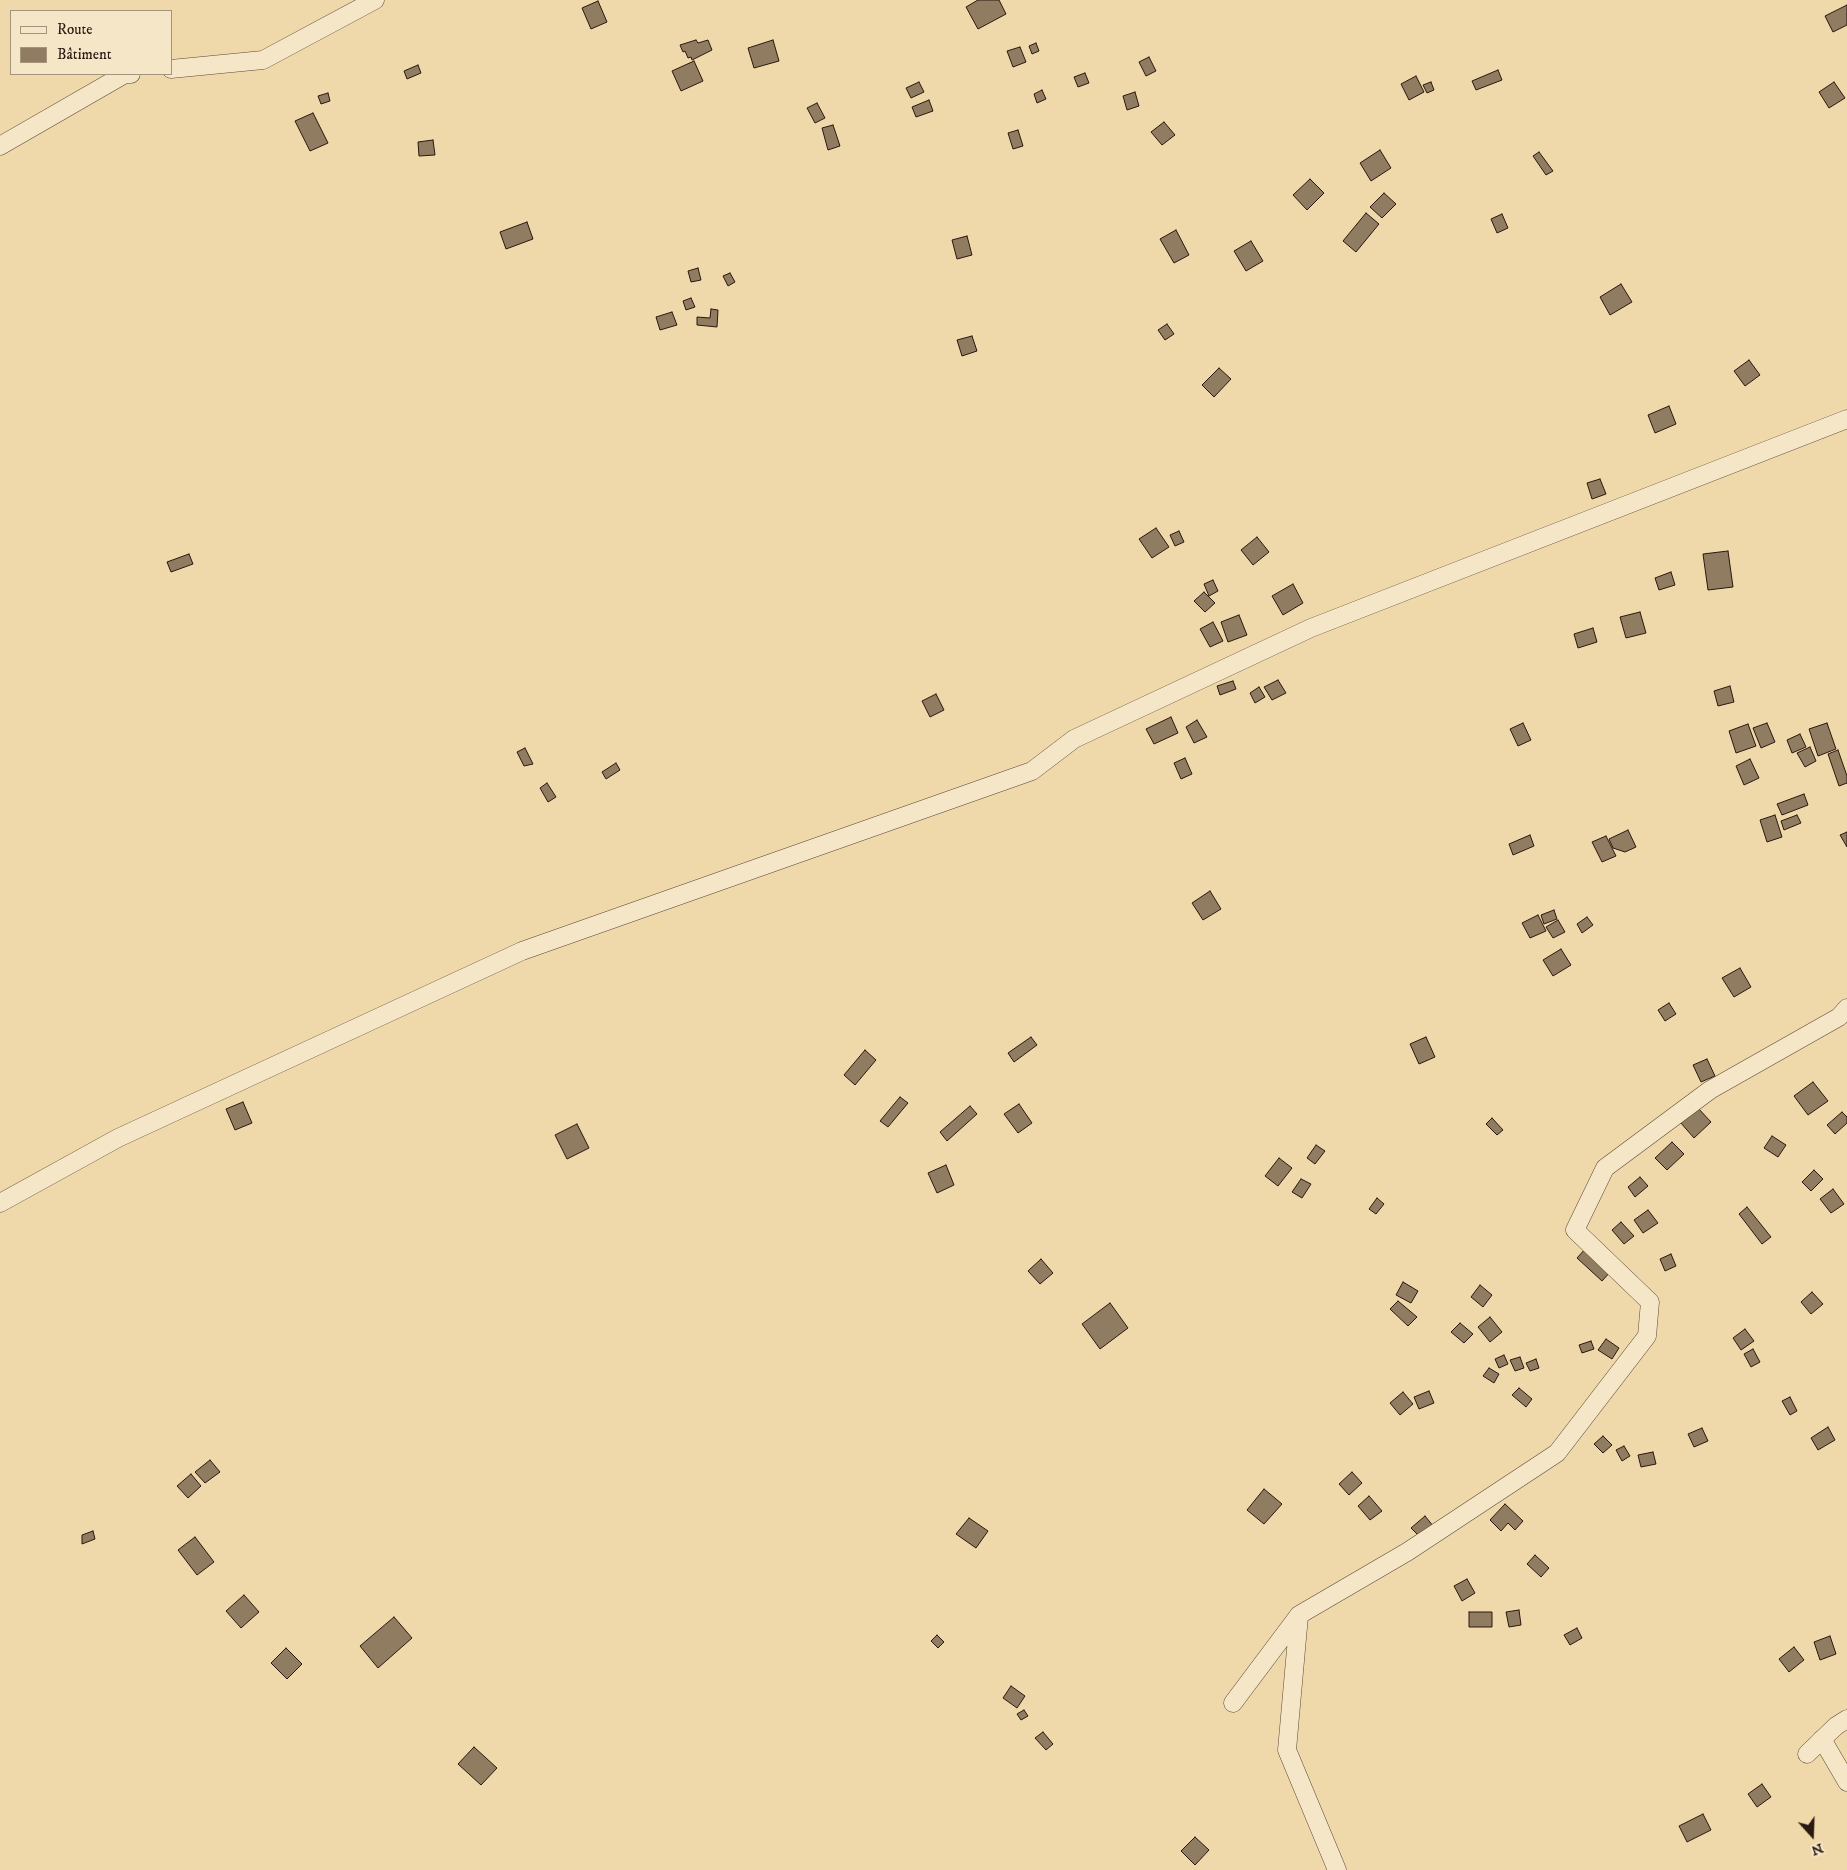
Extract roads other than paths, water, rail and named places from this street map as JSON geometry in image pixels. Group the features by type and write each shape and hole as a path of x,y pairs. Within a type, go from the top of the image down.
{"street":[{"path":"172,69 263,60 375,0"},
{"path":"0,146 123,75"},
{"path":"0,1204 118,1138 522,951 1032,771 1074,739 1311,628 1847,419"},
{"path":"1233,1703 1300,1615 1408,1552 1557,1453 1647,1336 1650,1302 1576,1230 1605,1168 1710,1090 1839,1017 1847,1008"},
{"path":"1300,1615 1286,1750 1337,1870"},
{"path":"1807,1754 1836,1726 1847,1719"},
{"path":"1822,1739 1847,1782"}]}
